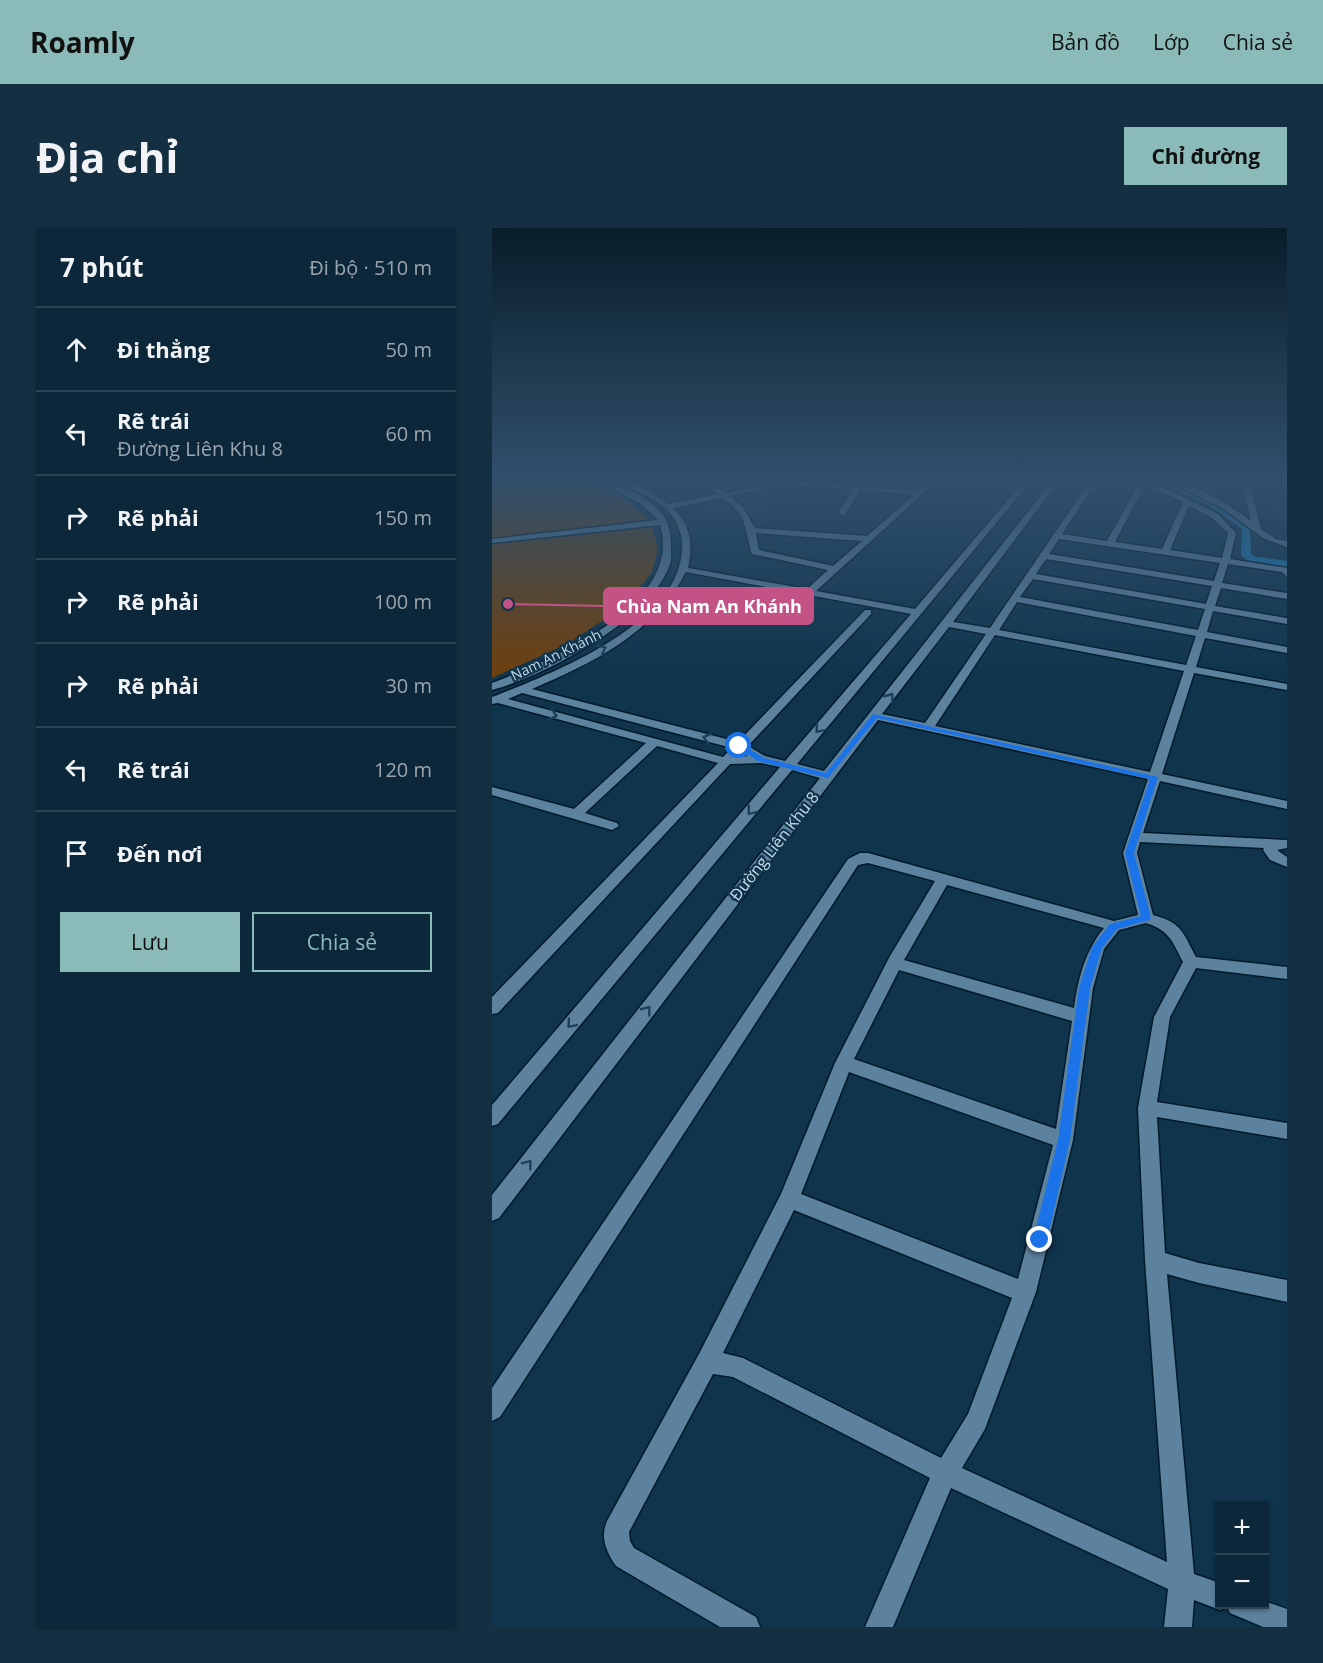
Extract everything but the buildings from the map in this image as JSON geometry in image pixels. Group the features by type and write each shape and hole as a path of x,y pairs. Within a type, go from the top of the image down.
{"street":[{"name":"Nam An Khánh","path":"492,687 568,654 610,628 652,590 666,567 669,546"},
{"name":"Nam An Khánh","path":"495,700 604,649 631,632 662,603 678,580 689,553 688,546"},
{"path":"754,546 754,552 835,568"},
{"path":"808,593 860,546"},
{"path":"492,1118 973,546"},
{"name":"Đường Liên Khu 8","path":"493,1211 1005,546"},
{"path":"928,728 1051,546"},
{"path":"1130,546 1286,570 1287,574"},
{"path":"1165,552 1167,546"},
{"path":"1146,918 1130,853 1229,546"},
{"path":"1044,556 1287,596"},
{"path":"682,569 914,616"},
{"path":"1030,576 1287,621"},
{"path":"678,580 699,581 868,612 914,616"},
{"path":"761,592 770,586"},
{"path":"1014,599 1287,650"},
{"path":"492,1008 868,612"},
{"path":"945,623 1287,687"},
{"path":"610,628 631,632"},
{"path":"520,689 739,746 761,759 828,776"},
{"path":"525,706 542,695"},
{"path":"495,700 525,706 725,761 761,759"},
{"path":"600,728 617,714"},
{"path":"875,716 1287,805"},
{"path":"576,814 654,742"},
{"path":"492,791 612,825"},
{"path":"1135,837 1280,844"},
{"path":"1280,844 1269,850 1271,854 1287,862"},
{"path":"492,1409 853,862 860,858 868,858 1114,926 1146,918 1166,924 1175,932 1191,962"},
{"path":"746,1627 625,1557 617,1545 616,1530 707,1362 789,1199 844,1063 895,963 943,879"},
{"path":"879,1627 945,1473 977,1421 1025,1292 1064,1140 1082,1017 1084,988 1097,947 1114,926"},
{"path":"1191,962 1287,974"},
{"path":"1178,1627 1182,1582 1155,1260 1147,1108 1162,1017 1191,962"},
{"path":"895,963 1082,1017"},
{"path":"844,1063 1064,1140"},
{"path":"1147,1108 1287,1131"},
{"path":"789,1199 1025,1292"},
{"path":"1155,1260 1199,1273 1287,1290"},
{"path":"707,1362 735,1366 945,1473 1215,1595"},
{"path":"1250,1609 1287,1623"}],"shaded area":[{"path":"492,546 657,546 652,572 625,606 567,644 492,678"}],"waterway":[{"path":"1245,546 1246,555 1253,560 1287,564"}],"place":[{"name":"Chùa Nam An Khánh","path":"508,604"}],"route":[{"path":"739,746 761,759 828,776 875,716 1154,777 1130,853 1146,918 1114,926 1097,947 1084,988 1082,1017 1064,1140 1040,1240"}]}
